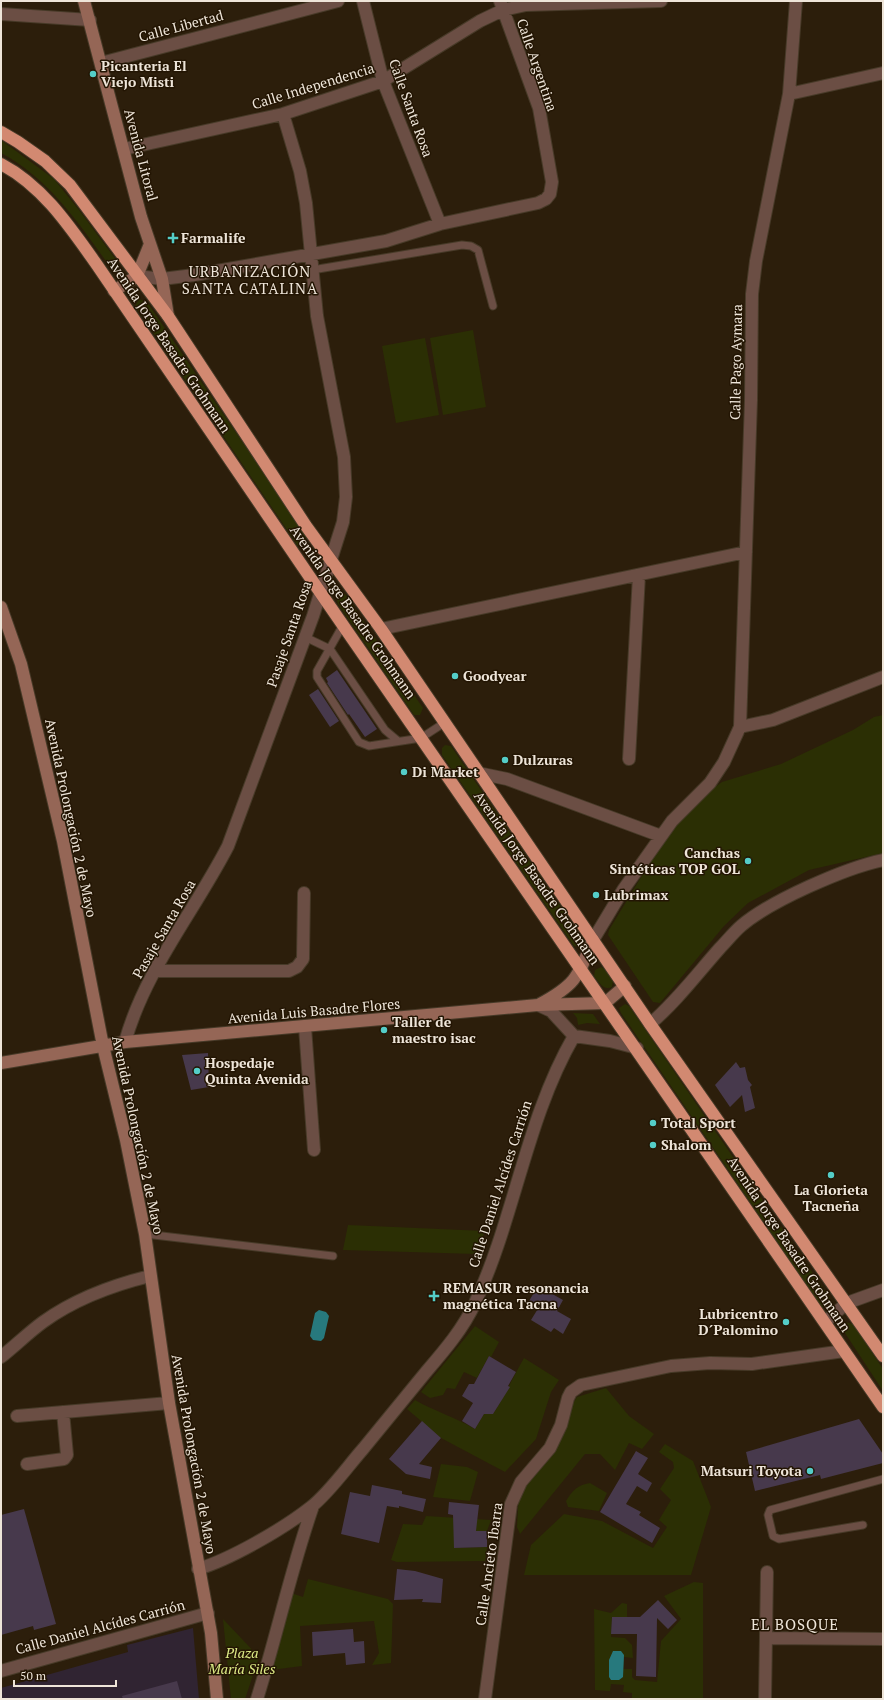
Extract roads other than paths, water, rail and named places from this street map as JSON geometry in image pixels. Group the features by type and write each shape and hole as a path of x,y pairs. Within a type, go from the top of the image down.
{"highway":[{"name":"Avenida Jorge Basadre Grohmann","path":"1,132 45,161 70,185 92,212 137,276 168,316 306,526 381,629 650,1024 883,1356"},
{"name":"Avenida Jorge Basadre Grohmann","path":"1,164 36,188 55,209 80,241 320,592 637,1048 883,1407"}],"street":[{"name":"Avenida Litoral","path":"84,1 150,244 162,279 168,316"},
{"name":"Calle Libertad","path":"101,63 338,1"},
{"name":"Calle Santa Rosa","path":"363,1 382,81 440,224"},
{"name":"Calle Independencia","path":"124,149 283,114 382,81 480,21 501,6 661,1"},
{"name":"Calle Pago Aymara","path":"740,728 752,294 756,261 789,94 796,1"},
{"name":"Calle Argentina","path":"440,224 538,203 546,199 550,194 552,182 539,108 501,6"},
{"path":"1,14 90,20"},
{"path":"789,94 883,73"},
{"name":"Pasaje Santa Rosa","path":"126,1042 132,1016 155,971 228,846 305,637 344,522 346,497 344,457 317,316 306,203 300,170 283,114"},
{"path":"137,276 162,279 194,275 386,241 440,224"},
{"path":"114,291 137,276 150,244"},
{"path":"381,629 746,552"},
{"path":"629,759 639,575"},
{"name":"Avenida Prolongación 2 de Mayo","path":"1,607 20,664 63,841 103,1046 126,1140 145,1234 169,1403 198,1569 208,1613 217,1699"},
{"path":"538,1005 565,989 576,979 593,940 623,890 672,821 710,783 724,762 740,728 773,720 883,677"},
{"path":"478,773 507,779 661,836"},
{"path":"650,1024 668,1009 740,927 758,913 790,896 832,877 883,860"},
{"path":"155,971 289,971 297,967 303,959 304,893"},
{"path":"605,1003 624,986"},
{"name":"Avenida Luis Basadre Flores","path":"1,1063 126,1042 538,1005 605,1003"},
{"path":"538,1005 551,1011 574,1036 610,1041 637,1048"},
{"path":"305,1027 314,1150"},
{"name":"Calle Daniel Alcídes Carrión","path":"198,1569 209,1566 287,1524 313,1506 428,1369 462,1326 472,1310 490,1267 547,1090 562,1056 574,1036"},
{"path":"1,1357 43,1322 72,1304 96,1293 150,1276"},
{"path":"825,1322 847,1303 883,1290"},
{"name":"Calle Ancieto Ibarra","path":"485,1699 511,1504 521,1482 541,1460 556,1437 572,1392 581,1385 671,1366 710,1363 752,1364 844,1351"},
{"path":"17,1416 169,1403"},
{"path":"27,1464 64,1458 67,1455 63,1412"},
{"name":"Calle Daniel Alcídes Carrión","path":"257,1699 270,1659 303,1534 313,1506"},
{"path":"764,1699 767,1572"},
{"name":"Calle Daniel Alcídes Carrión","path":"1,1670 208,1613"},
{"path":"766,1638 883,1639"}],"lane":[{"path":"312,270 462,245 471,246 478,250 493,306"},
{"path":"343,625 317,671 317,677 359,742 369,746 421,738 444,722"},
{"path":"305,637 330,649 385,730 398,741"},
{"path":"145,1234 333,1256"},
{"path":"863,1525 779,1539 773,1536 768,1515 770,1510 883,1479"}],"water":[{"path":"319,1310 326,1312 329,1316 324,1338 321,1341 313,1340 310,1336 315,1313"},
{"path":"613,1651 621,1651 624,1655 623,1677 619,1680 611,1680 609,1677 609,1660"}],"place":[{"name":"Picanteria El Viejo Misti","path":"93,74"},
{"name":"Farmalife","path":"173,238"},
{"name":"Goodyear","path":"455,676"},
{"name":"Dulzuras","path":"505,760"},
{"name":"Di Market","path":"404,772"},
{"name":"Canchas Sintéticas TOP GOL","path":"748,861"},
{"name":"Lubrimax","path":"596,895"},
{"name":"Taller de maestro isac","path":"384,1030"},
{"name":"Hospedaje Quinta Avenida","path":"197,1071"},
{"name":"Total Sport","path":"653,1123"},
{"name":"Shalom","path":"653,1145"},
{"name":"La Glorieta Tacneña","path":"831,1175"},
{"name":"REMASUR resonancia magnética Tacna","path":"434,1296"},
{"name":"Lubricentro D´Palomino","path":"786,1322"},
{"name":"Matsuri Toyota","path":"810,1471"}],"district":[{"name":"URBANIZACIÓN SANTA CATALINA","path":"250,280"},
{"name":"EL BOSQUE","path":"795,1625"}],"park label":[{"name":"Plaza María Siles","path":"242,1662"}]}
